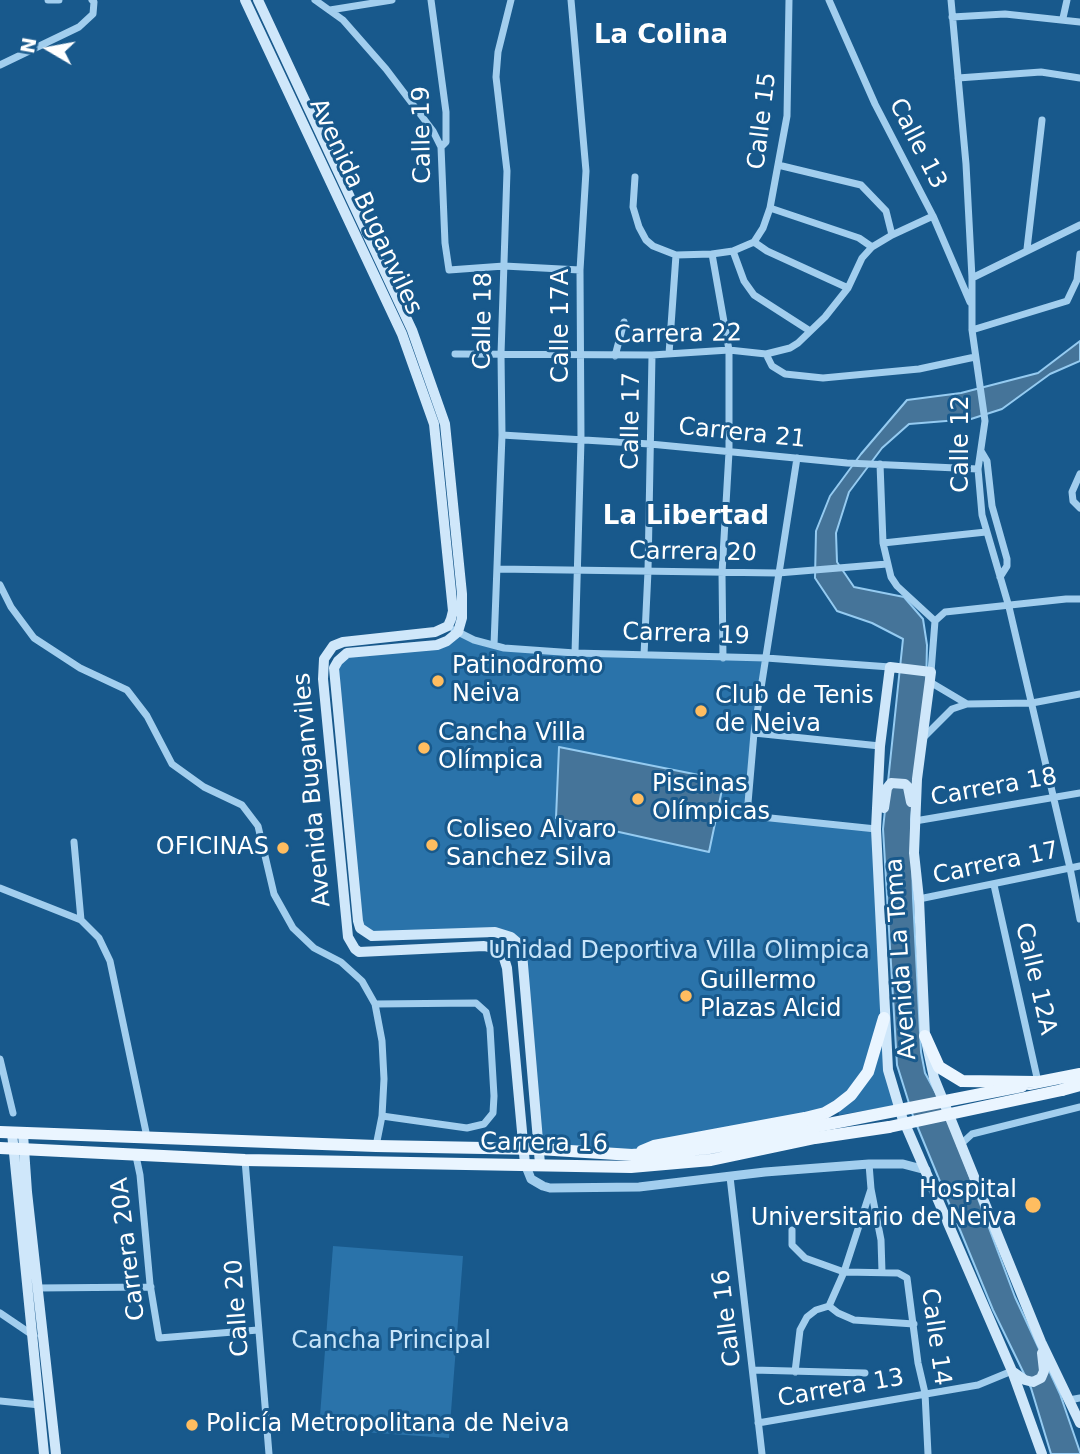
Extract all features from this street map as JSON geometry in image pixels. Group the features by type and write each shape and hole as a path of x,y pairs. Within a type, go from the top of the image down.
{"main road":[{"name":"Avenida Buganviles","path":"245,0 402,334 434,424 453,629"},
{"name":"Avenida Buganviles","path":"258,0 412,330 445,424 462,618 447,641 437,645 347,653 334,668 358,921 360,928 372,936 495,932 512,937 518,943 522,953 539,1149"},
{"name":"Avenida Buganviles","path":"453,629 343,642 333,646 324,659 323,679 346,928 351,944 359,952 484,946 497,949 503,955 507,968 522,1149"},
{"name":"Carrera 19","path":"894,667 930,675"},
{"name":"Avenida La Toma","path":"894,667 880,746 876,829 888,1070 894,1095 1012,1371 1042,1454"},
{"name":"Avenida La Toma","path":"930,675 922,739 914,853 919,899 925,1036 933,1078 1041,1342 1074,1399 1080,1423"},
{"path":"878,848 887,788 900,783 910,792 914,853"},
{"path":"632,1155 654,1146 825,1113 851,1096 868,1072 884,1018"},
{"path":"925,1036 939,1067 962,1082 1037,1082"},
{"name":"Carrera 16","path":"12,1148 245,1160 631,1167 681,1164 1080,1074"},
{"name":"Carrera 16","path":"12,1133 539,1149 632,1155 889,1126 1080,1085"},
{"path":"12,1133 56,1454"},
{"path":"12,1148 38,1288 40,1405 44,1454"},
{"path":"522,1149 524,1164"},
{"path":"539,1149 540,1164"},
{"path":"1012,1371 1033,1382 1041,1378 1044,1371 1041,1342"}],"street":[{"path":"48,0 59,0"},
{"path":"0,65 79,27 93,14 92,0"},
{"path":"330,10 392,0"},
{"name":"Calle 19","path":"431,0 446,112 446,142 441,147 445,243 449,271 504,266"},
{"name":"Calle 18","path":"494,645 502,435 501,354 507,171 496,77 498,52 512,0"},
{"name":"Calle 17A","path":"571,0 586,172 580,270 580,440 575,653"},
{"name":"Calle 15","path":"754,242 763,228 770,208 787,116 789,0"},
{"name":"Calle 13","path":"829,0 875,104 933,216 971,306"},
{"name":"Calle 12","path":"951,0 966,164 972,330 985,421 978,469 982,515 1009,607 1080,919"},
{"path":"1063,18 1068,0"},
{"path":"320,1 344,20 386,69 433,131 441,147"},
{"path":"952,18 1005,14 1063,18 1080,22"},
{"path":"958,78 1041,72 1080,78"},
{"path":"1027,249 1042,120"},
{"path":"778,165 861,185 886,211 892,235"},
{"path":"635,177 633,207 639,228 653,246 676,255 712,254 733,251 754,242 767,251 848,288"},
{"path":"770,208 859,238 872,247"},
{"path":"766,354 790,348 810,331 848,288 862,258 872,247 933,216"},
{"path":"972,278 1080,225"},
{"path":"733,251 744,281 754,295 810,331"},
{"path":"712,254 729,350 729,452 722,573 723,657"},
{"path":"972,330 1067,301 1077,279 1080,254"},
{"name":"Calle 17","path":"669,354 676,255"},
{"path":"504,266 580,270"},
{"path":"615,356 624,322"},
{"name":"Carrera 22","path":"455,354 615,356 729,350 766,354 772,366 785,374 823,378 919,369 975,357"},
{"name":"Calle 17","path":"644,655 652,355"},
{"name":"Carrera 21","path":"502,435 650,444 846,463 978,469"},
{"path":"981,451 987,461 992,506 1007,559 1007,566 1000,577"},
{"path":"797,458 754,733 748,803 755,814 761,817 876,829"},
{"path":"877,464 887,564 897,586 935,621 945,612 1080,599"},
{"path":"1080,474 1072,492 1073,501 1080,508"},
{"path":"883,543 986,532"},
{"name":"Carrera 20","path":"497,569 778,573 887,564"},
{"path":"0,584 11,607 34,638 80,668 127,690 147,716 172,764 204,787 242,805 258,826 274,894 293,928 314,948 341,962 362,981 375,1004 382,1041 382,1116 376,1146"},
{"name":"Avenida La Toma","path":"930,675 935,621"},
{"name":"Carrera 19","path":"453,629 494,645 575,653 766,658 894,667"},
{"name":"Carrera 19","path":"930,675 967,704"},
{"path":"922,739 952,709 967,704 1032,703 1080,694"},
{"path":"754,733 880,746"},
{"name":"Carrera 18","path":"915,821 1080,793"},
{"path":"74,842 81,919"},
{"name":"Carrera 17","path":"919,899 1080,866"},
{"name":"Calle 12A","path":"994,885 1037,1082"},
{"path":"0,888 81,919 99,938 110,961 147,1137"},
{"path":"375,1004 476,1003 486,1012 490,1027 493,1113 484,1124 467,1128 382,1116"},
{"path":"0,1059 13,1113"},
{"path":"959,1146 972,1133 1080,1107"},
{"name":"Carrera 20A","path":"136,1156 141,1175 151,1287 159,1338 258,1330"},
{"name":"Calle 20","path":"245,1160 269,1454"},
{"path":"524,1164 531,1179 550,1188 639,1187 869,1164 903,1164 926,1170"},
{"path":"792,1230 792,1245 805,1258 844,1272 881,1272 881,1240 869,1164"},
{"name":"Calle 16","path":"730,1177 762,1454"},
{"path":"795,1372 800,1330 816,1310 829,1306 844,1272 871,1189"},
{"name":"Calle 14","path":"881,1272 905,1274 907,1278 925,1393 928,1454"},
{"path":"38,1288 151,1287"},
{"path":"829,1306 854,1320 914,1324"},
{"path":"0,1313 39,1338"},
{"path":"753,1370 865,1373"},
{"name":"Carrera 13","path":"758,1423 978,1385 1012,1371"},
{"path":"0,1401 40,1405"}],"green space":[{"name":"Unidad Deportiva Villa Olimpica","path":"458,632 504,648 766,658 748,795 755,814 874,829 889,1065 897,1105 839,1115 838,1107 632,1155 539,1149 522,953 511,937 379,937 360,928 338,661 347,653 417,648"},
{"name":"Cancha Principal","path":"333,1246 463,1256 449,1438 319,1429"}],"shaded area":[{"path":"1080,341 1080,361 1050,374 1002,409 971,419 909,424 882,448 849,492 836,533 837,562 854,587 904,597 923,619 927,645 926,690 911,819 921,1052 925,1073 944,1108 1015,1297 1060,1394 1080,1452 1051,1454 1031,1388 993,1310 913,1116 897,1065 883,829 903,639 872,623 837,611 815,578 816,531 830,496 907,400 961,393 1038,373"},
{"name":"Piscinas Olímpicas","path":"559,747 724,780 709,852 556,818"}],"place":[{"name":"Patinodromo Neiva","path":"438,681"},
{"name":"Club de Tenis de Neiva","path":"701,711"},
{"name":"Cancha Villa Olímpica","path":"424,748"},
{"name":"Piscinas Olímpicas","path":"638,799"},
{"name":"Coliseo Alvaro Sanchez Silva","path":"432,845"},
{"name":"OFICINAS","path":"283,848"},
{"name":"Guillermo Plazas Alcid","path":"686,996"},
{"name":"Hospital Universitario de Neiva","path":"1033,1205"},
{"name":"Policía Metropolitana de Neiva","path":"192,1425"}],"district":[{"name":"La Colina","path":"661,36"},
{"name":"La Libertad","path":"686,517"}]}
